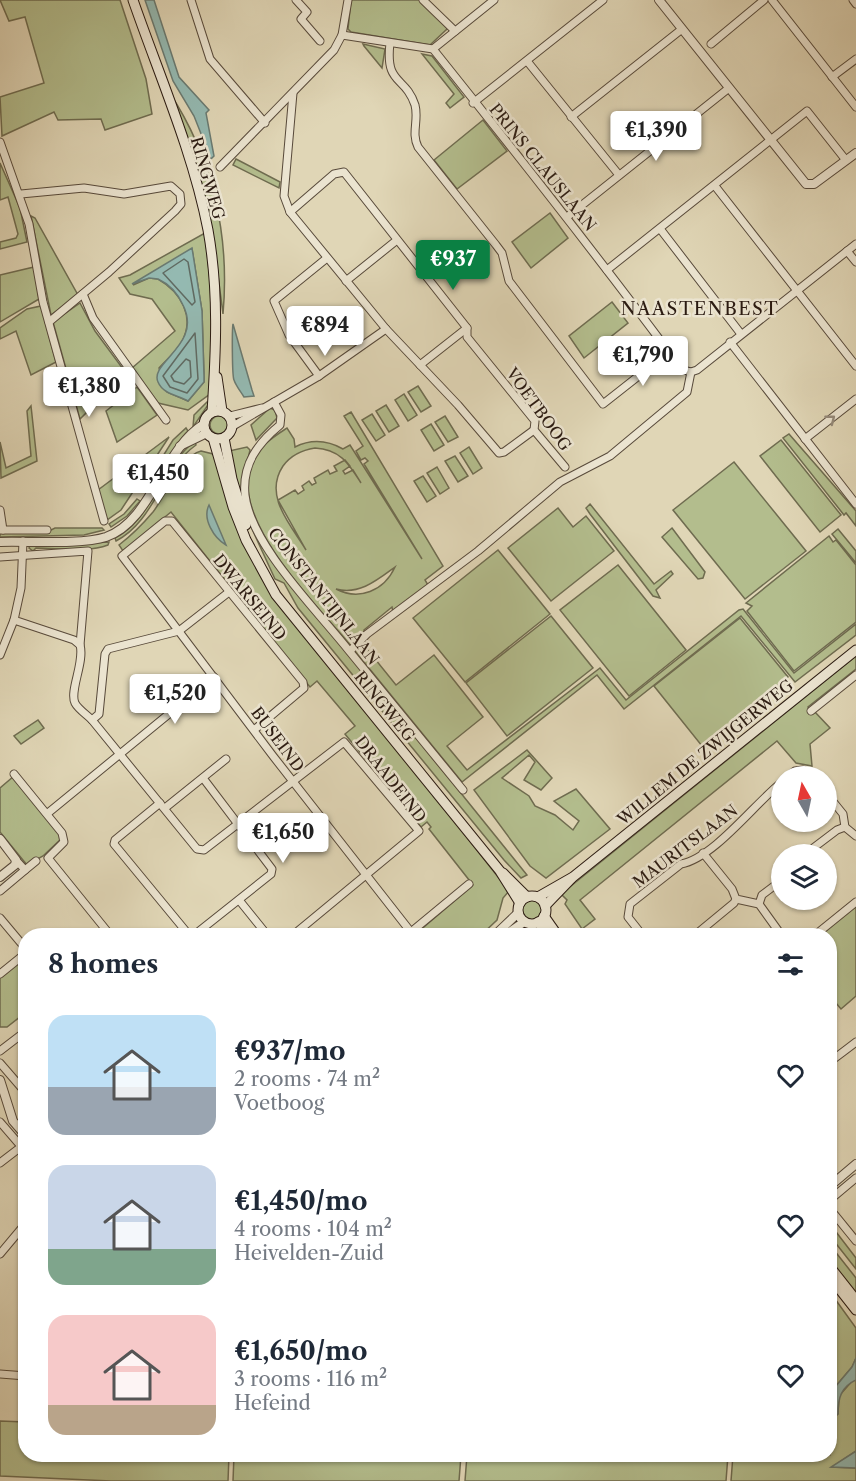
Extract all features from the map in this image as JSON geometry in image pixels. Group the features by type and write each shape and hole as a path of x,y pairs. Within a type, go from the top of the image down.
{"main road":[{"name":"RINGWEG","path":"133,0 184,147 207,230 216,308 216,372 212,412"},
{"name":"RINGWEG","path":"216,372 228,418"},
{"path":"212,412 228,418 224,438 208,432 212,412"},
{"name":"RINGWEG","path":"208,432 246,540 276,594 500,871 522,904 524,922"},
{"name":"RINGWEG","path":"224,438 232,479 255,554"},
{"name":"WILLEM DE ZWIJGERWEG","path":"538,897 573,877 856,650"},
{"name":"WILLEM DE ZWIJGERWEG","path":"542,915 573,877"},
{"path":"522,904 538,897 546,928"},
{"path":"524,922 542,915"},
{"path":"542,915 552,928"},
{"path":"837,1276 856,1300"},
{"path":"837,1286 856,1310"}],"street":[{"path":"191,0 210,59 265,123"},
{"path":"296,0 307,12 301,19 320,41"},
{"path":"220,167 334,50 342,34 348,0"},
{"path":"423,0 455,31"},
{"path":"342,34 433,49 494,0"},
{"path":"473,103 603,0"},
{"path":"659,0 806,184 814,184 856,153"},
{"path":"711,44 764,0"},
{"path":"772,0 856,107"},
{"path":"853,0 856,4"},
{"path":"571,117 682,29"},
{"path":"390,43 390,71 415,105 414,138 418,147 502,253 508,281 603,404 669,352"},
{"name":"PRINS CLAUSLAAN","path":"433,49 473,103 567,217 669,352 684,369 691,372"},
{"path":"832,77 856,58"},
{"path":"527,61 618,175"},
{"path":"567,217 729,88"},
{"path":"293,93 284,196 290,212 386,329 458,405 499,453 504,452 534,430"},
{"path":"607,270 661,230 807,111 845,159"},
{"path":"0,142 21,194 29,224 41,294 104,521"},
{"name":"VOETBOOG","path":"290,212 338,172 344,172 467,328 467,337 535,421 534,430 565,467"},
{"path":"21,194 84,188 124,194 171,186 180,194 181,204 175,211 49,322"},
{"path":"715,186 856,366"},
{"path":"661,230 741,334"},
{"path":"346,281 397,240"},
{"path":"350,651 367,634 472,555 560,482 610,456 687,392 691,372 697,370 856,244"},
{"path":"847,251 856,262"},
{"path":"319,376 289,335 274,301 327,258"},
{"path":"82,294 93,318 166,420"},
{"path":"420,365 467,328"},
{"path":"228,418 274,402 319,376 386,329"},
{"path":"730,342 856,504"},
{"path":"805,439 856,399"},
{"name":"CONSTANTIJNLAAN","path":"274,402 281,415 280,425 268,435 250,458 245,480 248,510 254,526 267,548 463,789"},
{"path":"0,542 90,539 114,533 129,522 184,438 208,432"},
{"path":"0,510 2,530 47,530"},
{"name":"DWARSEIND","path":"122,556 165,520 172,521 303,682 304,688 254,730"},
{"path":"0,655 14,620 21,588 23,541"},
{"path":"0,557 88,551 80,645 82,661 73,698 76,705 92,720 197,849 204,850 292,780"},
{"name":"BUSEIND","path":"122,556 292,780 408,928"},
{"path":"92,720 99,714 105,654 108,649 179,631 229,592"},
{"path":"14,620 74,640 80,645"},
{"path":"811,711 856,675"},
{"path":"48,813 214,677"},
{"name":"DRAADEIND","path":"292,780 344,742 419,831 367,876"},
{"path":"183,928 114,844 115,840 226,759"},
{"path":"14,774 62,833 64,842 48,858 105,928"},
{"path":"203,778 235,817 237,824 272,869 271,874 204,928"},
{"name":"MAURITSLAAN","path":"637,928 628,917 630,904 681,864 691,862 752,812 760,799 771,790"},
{"path":"837,807 843,814 845,827 856,836"},
{"path":"819,844 845,827"},
{"path":"0,839 25,870"},
{"path":"702,853 732,889 736,899"},
{"path":"0,877 15,865 16,860"},
{"path":"0,891 36,861"},
{"path":"302,928 367,876"},
{"path":"420,928 469,884"},
{"path":"759,904 762,895 771,888"},
{"path":"736,899 759,904 776,928"},
{"path":"704,928 736,899"},
{"path":"239,900 262,928"},
{"path":"824,928 856,902"},
{"path":"501,928 522,904"},
{"path":"0,918 18,941"},
{"path":"515,928 524,922"},
{"path":"0,974 18,958"},
{"path":"0,1051 18,1037"},
{"path":"837,1056 856,1042"},
{"path":"0,1063 18,1084"},
{"path":"0,1080 13,1121 18,1127"},
{"path":"0,1122 18,1141"},
{"path":"0,1163 18,1151"},
{"path":"837,1180 856,1164"},
{"path":"837,1194 856,1178"},
{"path":"837,1181 849,1184"},
{"path":"837,1218 856,1241"},
{"path":"0,1254 18,1233"},
{"path":"0,1374 18,1376"}],"green space":[{"path":"0,0 120,0 146,79 152,114 105,130 101,119 58,120 54,112 2,136 0,97 44,83 25,17 9,21"},
{"path":"351,0 421,0 444,21 447,29 430,45 351,32 348,29"},
{"path":"363,44 385,49 382,68 364,46"},
{"path":"422,54 432,56 464,97 450,108 446,103 454,94"},
{"path":"169,92 197,144 215,198 224,256 223,314 212,229"},
{"path":"483,120 507,151 457,189 434,160"},
{"path":"236,159 280,182 279,188 233,165"},
{"path":"0,163 20,208 27,242 0,249 0,242 16,238 18,234 8,197 0,200"},
{"path":"550,213 568,238 531,268 512,242"},
{"path":"31,216 35,218 78,295 51,315"},
{"path":"205,233 212,299 210,394 188,410 158,403 132,368 175,331 152,299 130,294 119,278 130,275","holes":["192,249 202,311 204,382 188,401 167,392 159,368 176,350 185,334 187,324 184,306 173,291 158,279 149,278 133,285"]},
{"path":"34,267 39,299 0,322 0,275"},
{"path":"612,302 628,323 584,358 569,336"},
{"path":"80,303 95,331 126,373 80,419 53,322"},
{"path":"41,306 56,362 31,375 16,331 0,339 0,328 27,309"},
{"path":"418,386 431,406 421,412 408,392"},
{"path":"137,387 157,415 117,442 106,411"},
{"path":"404,394 417,415 408,421 395,400"},
{"path":"207,402 210,402 193,427 194,415"},
{"path":"386,405 399,426 389,432 376,411"},
{"path":"31,406 37,461 1,478 0,442 6,468 31,456 27,411"},
{"path":"270,408 275,410 277,418 256,440 251,425"},
{"path":"351,412 443,566 425,580 428,585 393,612 392,607 364,630 365,634 351,646 278,558 262,531 251,505 248,480 254,458 260,450 287,428 294,439 295,447 313,442 325,442 343,449 350,445 422,559 364,464 368,461 365,458 361,460 356,451 363,446 344,416","holes":["315,448 331,451 344,460 334,466 337,471 330,474 328,470 314,478 316,483 312,485 309,481 302,486 304,490 298,494 295,490 278,500 276,488 278,477 283,466 297,454","350,466 353,470 345,474 343,471","279,501 306,550 281,510","395,567 384,582 370,592 353,594 336,589 352,590 367,586"]},
{"path":"372,414 385,435 376,441 362,420"},
{"path":"219,416 225,419 228,425 225,431 219,434 213,431 210,425 213,419"},
{"path":"445,416 458,437 448,442 435,422"},
{"path":"431,424 444,445 434,451 421,430"},
{"path":"186,428 188,431 163,465 153,472 173,440"},
{"path":"789,434 856,511 856,526 846,513 844,515 783,438"},
{"path":"169,437 121,510 107,520 98,490"},
{"path":"781,440 841,515 820,532 760,456"},
{"path":"195,441 196,445 174,468 140,521 116,541 115,538 138,519 173,465"},
{"path":"247,447 250,450 243,481 245,511 229,451"},
{"path":"469,447 482,468 473,474 460,453"},
{"path":"201,451 213,454 260,573 509,891 503,898 497,920 488,928 423,928 473,885 429,829 431,827 427,822 421,827 345,734 355,726 317,681 310,687 171,512 123,551 119,545 153,512 174,477 194,454"},
{"path":"455,456 468,476 458,482 445,461"},
{"path":"734,462 806,551 745,599 673,510"},
{"path":"437,467 449,488 440,494 427,473"},
{"path":"423,476 436,496 427,502 414,481"},
{"path":"137,499 140,501 127,516 111,527 109,524 124,514"},
{"path":"590,504 654,584 671,571 673,574 656,590 660,598 653,596 590,514 586,508"},
{"path":"558,508 573,527 586,516 614,551 551,601 508,548"},
{"path":"55,528 102,528 104,530 84,535 0,537 0,533 47,532"},
{"path":"672,528 705,572 703,578 698,579 662,537"},
{"path":"252,529 259,543 527,875 521,878 504,860 298,608 284,583 275,579"},
{"path":"838,529 856,551 856,563 832,534"},
{"path":"829,536 833,542 836,540 856,565 856,622 794,671 747,611 752,606 746,603"},
{"path":"109,542 108,545 91,549 36,548 33,551 29,548 30,546"},
{"path":"498,550 550,614 465,682 413,618"},
{"path":"618,565 686,650 629,696 560,610"},
{"path":"743,609 794,673 856,624 856,635 795,682 741,616 624,709 597,675 462,782 355,651 363,644 396,685 434,655 483,717 447,746 467,770 600,668 626,700"},
{"path":"551,616 593,668 507,736 466,683"},
{"path":"740,618 788,677 702,746 654,686"},
{"path":"856,656 856,669 808,707 811,713 814,711 830,728 810,744 812,766 796,763 777,741 580,900 595,919 583,928 565,904 567,900 561,894"},
{"path":"38,720 44,728 21,744 14,736"},
{"path":"527,750 552,778 541,790 524,780 535,762 529,755 502,778 529,796 535,806 555,815 573,830 579,821 554,801 576,789 610,829 546,878 530,866 474,790"},
{"path":"14,776 62,838 43,856 27,865 0,832 0,788"},
{"path":"532,900 539,903 542,910 539,917 532,920 525,917 522,910 525,903"},
{"path":"856,905 856,996 841,1009 837,1004 837,928 828,928"},
{"path":"18,961 18,1018 7,1027 0,1027 0,976"},
{"path":"837,1233 856,1258 856,1269 837,1245"},
{"path":"837,1254 856,1278 856,1294 837,1270"},
{"path":"837,1302 856,1328 856,1358 852,1367 837,1385"},
{"path":"853,1380 856,1380 856,1451 832,1467 856,1468 856,1481 731,1481 732,1462 837,1462 839,1396"},
{"path":"0,1421 18,1422 18,1462 229,1462 228,1481 111,1481 0,1476"},
{"path":"234,1462 460,1462 459,1481 233,1481"},
{"path":"466,1462 727,1462 726,1481 465,1481"}],"water":[{"path":"145,0 154,0 179,77 209,110 206,113 214,156 211,159 194,116 173,81"},
{"path":"192,248 202,311 204,382 188,401 163,389 158,382 157,375 182,342 187,319 183,305 173,290 158,279 149,278 132,284"},
{"path":"233,324 254,396 244,397 234,380"},
{"path":"209,505 226,545 210,528 207,516"},
{"path":"856,1358 856,1380 844,1390 837,1415 837,1385 852,1367"},
{"path":"856,1451 856,1468 831,1467 853,1453"}],"district":[{"name":"NAASTENBEST","path":"700,309"}]}
